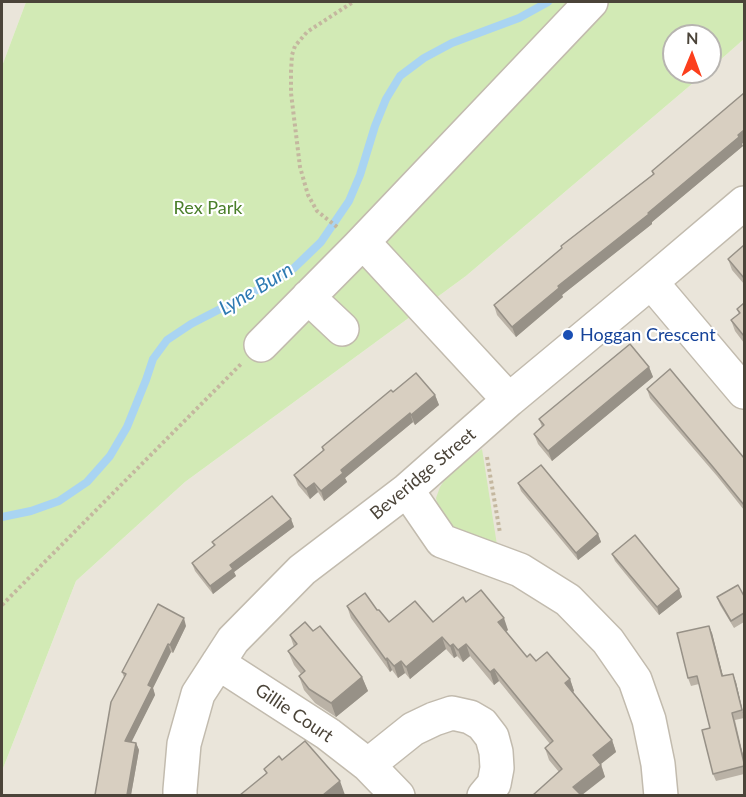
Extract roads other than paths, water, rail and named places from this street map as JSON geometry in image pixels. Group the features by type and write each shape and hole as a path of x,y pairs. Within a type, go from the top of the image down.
{"street":[{"path":"261,345 308,297 352,236 591,2"},
{"name":"Beveridge Street","path":"180,795 184,744 198,694 233,640 302,570 407,490 509,400 744,203"},
{"path":"352,236 509,400"},
{"path":"651,282 744,392"},
{"path":"308,297 342,329"},
{"path":"407,490 442,541 520,570 568,600 608,641 634,680 650,720 661,795"},
{"name":"Gillie Court","path":"218,663 328,734 368,765 399,795"},
{"path":"368,765 413,729 434,718 452,713 470,717 482,724 492,737 496,752 497,768 494,784 484,795"}],"waterway":[{"name":"Lyne Burn","path":"2,517 31,511 59,501 87,482 110,456 127,427 153,359 167,340 191,324 261,288 294,268 321,242 349,201 386,99 400,76 424,58 452,43 519,18 548,2"}],"place":[{"name":"Hoggan Crescent","path":"568,335"}],"park label":[{"name":"Rex Park","path":"208,208"}]}
